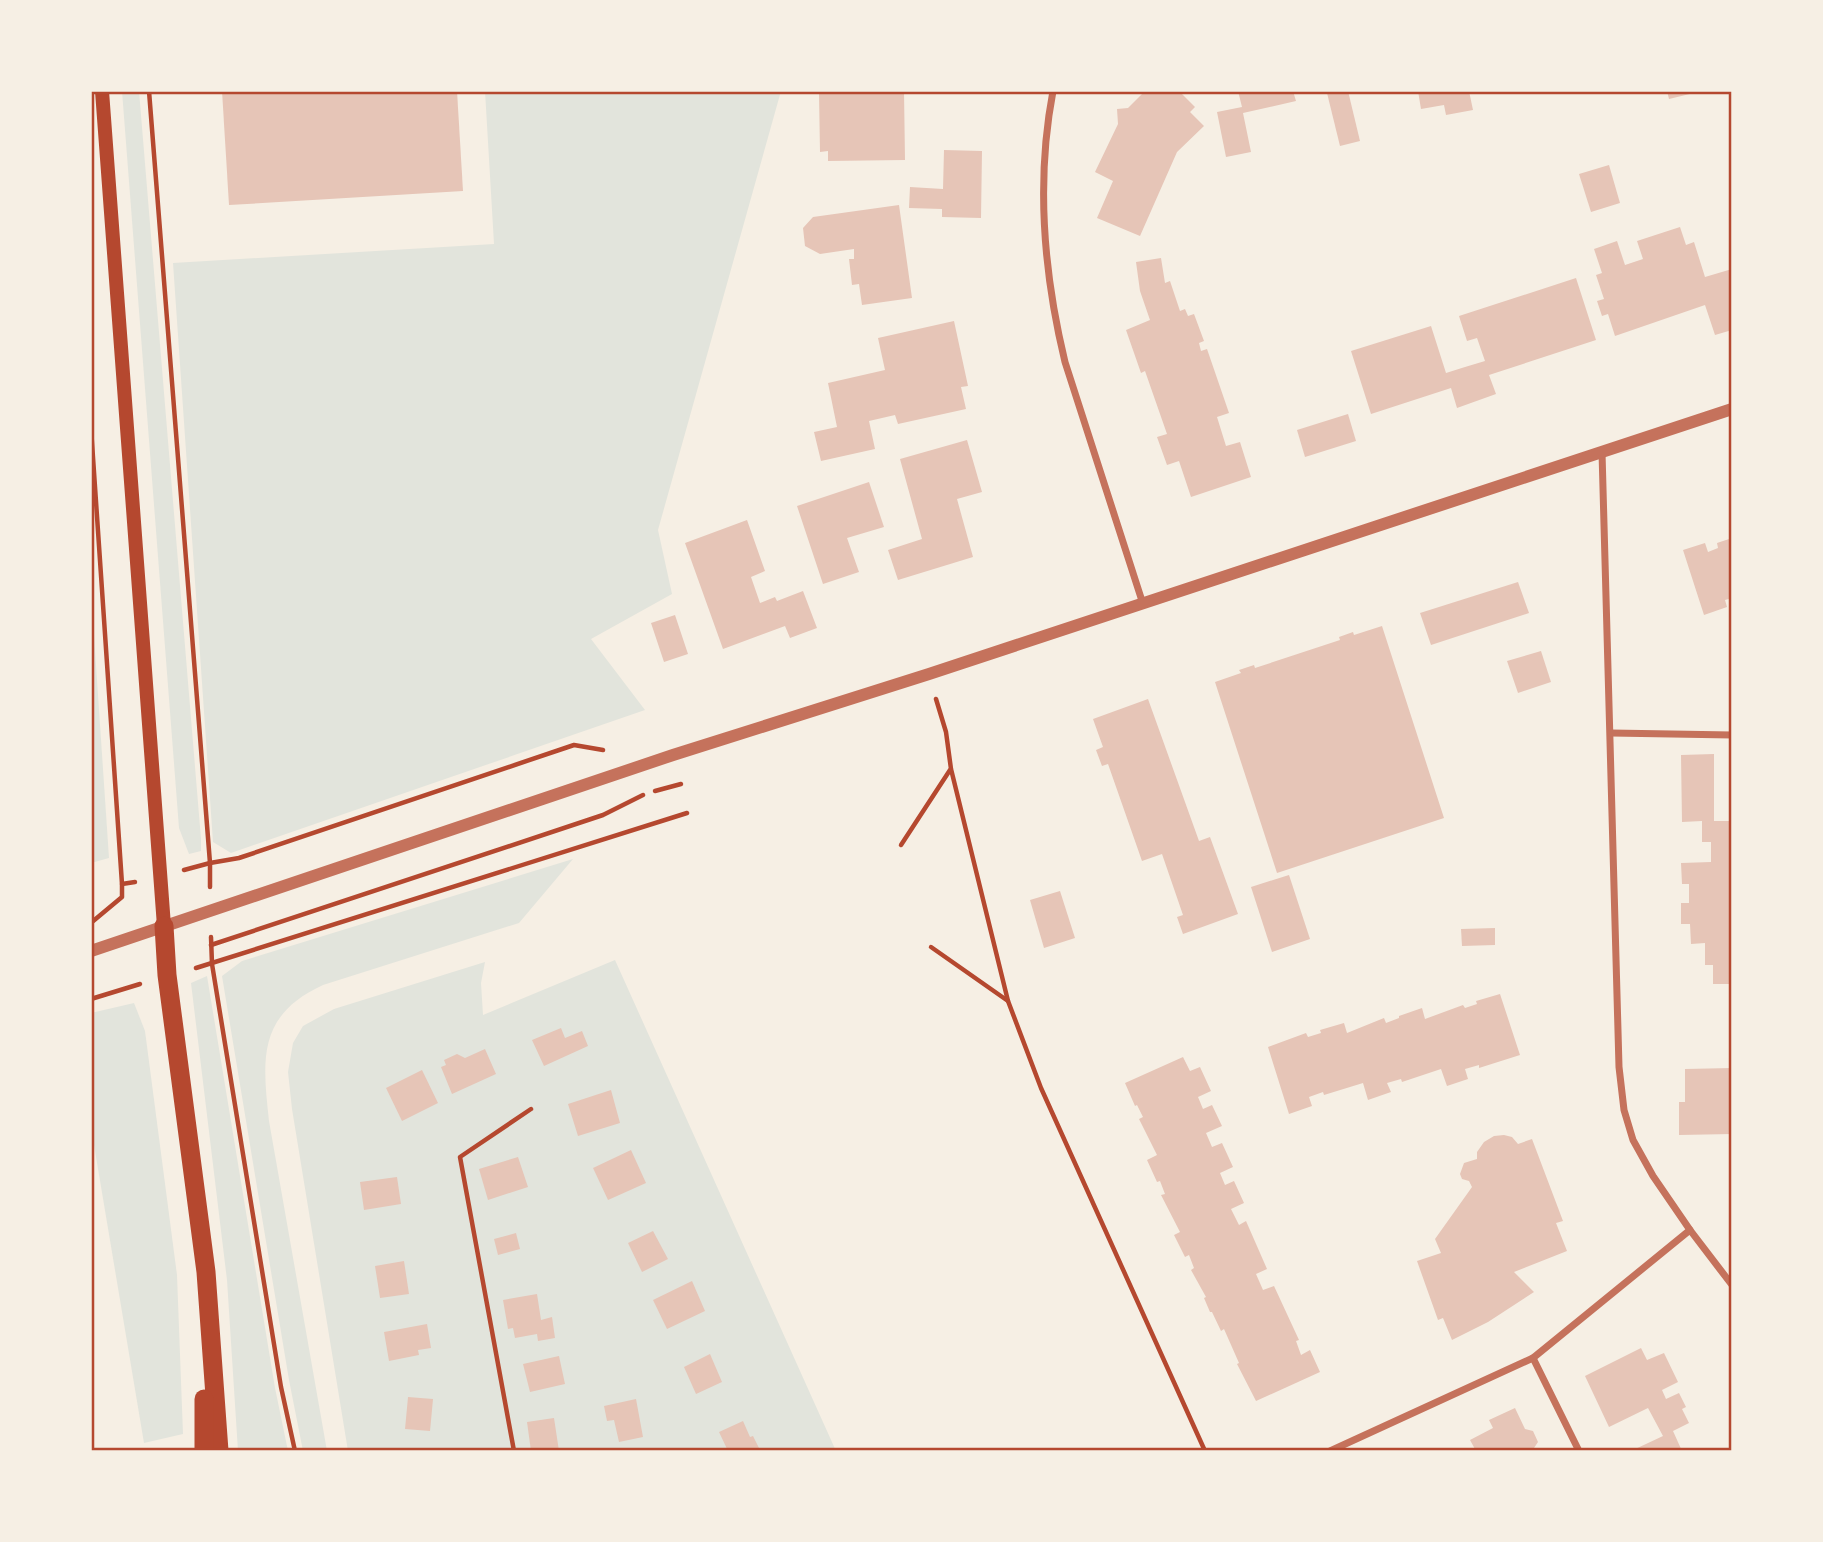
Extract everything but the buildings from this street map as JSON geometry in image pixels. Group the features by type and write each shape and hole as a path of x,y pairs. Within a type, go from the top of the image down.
{"highway":[{"path":"163,926 168,987 206,1272 219,1451"},
{"path":"204,1451 206,1272"}],"main road":[{"path":"102,91 163,926"}],"street":[{"path":"1052,91 1047,142 1046,234 1057,328 1065,362 1143,604"},
{"path":"91,951 673,755 929,674 1732,409"},
{"path":"1602,452 1619,1067 1624,1111 1633,1140 1653,1176 1732,1285"},
{"path":"1611,733 1732,735"},
{"path":"1330,1451 1533,1358 1690,1230"},
{"path":"1533,1358 1579,1451"}],"path":[{"path":"149,91 210,863 239,859 574,746 611,751"},
{"path":"91,428 122,884 122,897 91,922"},
{"path":"929,674 946,732 951,769 1008,1001 1041,1088 1205,1451"},
{"path":"901,845 951,769"},
{"path":"211,945 603,815 645,794 681,784"},
{"path":"295,1451 212,964 687,813"},
{"path":"122,884 160,877"},
{"path":"932,947 1008,1001"},
{"path":"91,999 98,997"},
{"path":"514,1451 460,1157 531,1109"}],"shaded area":[{"path":"122,91 139,91 201,839 201,851 189,854 179,828"},
{"path":"485,91 781,91 658,530 672,594 591,639 645,710 231,853 213,842 173,263 494,244"},
{"path":"91,591 109,858 91,863"},
{"path":"573,859 519,923 323,985 286,1010 276,1025 266,1058 269,1121 327,1451 303,1451 222,976 242,961"},
{"path":"615,960 836,1451 348,1451 292,1109 288,1072 293,1043 303,1026 334,1009 485,962 481,983 483,1015"},
{"path":"207,976 275,1388 288,1451 238,1451 227,1280 191,983"},
{"path":"134,1003 145,1031 177,1275 183,1434 144,1443 91,1127 91,1013"}]}
